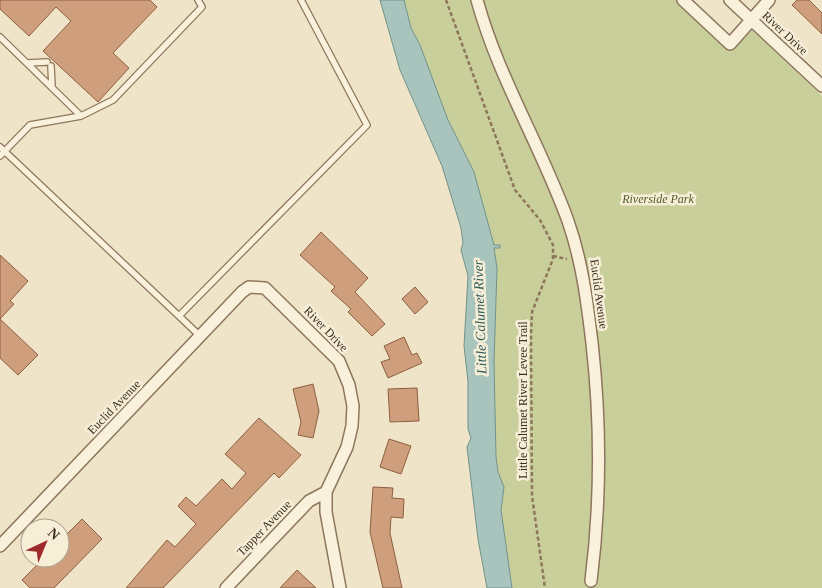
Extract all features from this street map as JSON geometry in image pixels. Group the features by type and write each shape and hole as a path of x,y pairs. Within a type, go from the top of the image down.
{"street":[{"name":"Euclid Avenue","path":"477,0 507,85 554,186 581,262 597,389 600,461 598,529 591,581"},
{"path":"683,0 730,44 750,19 769,0"},
{"name":"River Drive","path":"730,0 822,86"},
{"name":"Euclid Avenue","path":"0,546 249,287"},
{"name":"River Drive","path":"249,287 265,288 278,298 339,361 349,385 353,406 352,426 347,447 326,492 328,528 340,588"},
{"name":"Tapper Avenue","path":"226,588 309,501 326,492"}],"lane":[{"path":"198,0 202,7 113,100 81,116 30,124 1,151 200,336"},
{"path":"179,316 367,126 301,0"},
{"path":"1,38 81,116"},
{"path":"27,63 49,64 52,87"}],"path":[{"name":"Little Calumet River Levee Trail","path":"446,0 515,190 540,220 553,245 553,259 532,312 532,496 545,588"}],"green space":[{"name":"Riverside Park","path":"404,0 676,0 730,51 752,30 822,96 822,588 512,588 501,510 504,487 498,472 496,457 494,362 497,268 494,248 500,245 494,245 474,172 448,120 420,45 411,28"}],"water":[{"name":"Little Calumet River","path":"380,0 404,0 411,28 420,45 448,120 474,172 494,245 500,245 500,248 494,248 497,268 494,362 496,457 498,472 504,487 501,510 512,588 487,588 478,539 467,447 471,438 468,429 468,381 464,346 468,276 461,250 463,243 461,228 442,166 400,70"}],"building":[{"path":"0,0 150,0 157,7 113,53 129,68 98,102 43,51 71,21 56,7 29,36 0,9"},
{"path":"797,0 809,0 822,13 822,34 792,5"},
{"path":"321,232 368,278 355,292 385,324 372,336 348,312 351,309 331,291 335,287 300,255"},
{"path":"0,255 28,281 10,301 14,304 0,319"},
{"path":"415,287 428,302 415,314 402,299"},
{"path":"0,319 38,355 18,375 0,358"},
{"path":"404,337 412,355 417,353 422,363 388,378 381,362 390,359 384,346"},
{"path":"313,384 319,411 313,438 298,435 301,422 293,389"},
{"path":"417,388 419,421 390,422 388,389"},
{"path":"259,418 301,455 279,478 274,473 163,588 126,588 167,540 175,547 196,524 178,506 186,497 196,506 222,479 232,489 246,473 225,454"},
{"path":"389,439 411,446 401,474 380,467"},
{"path":"373,487 393,488 392,498 404,499 403,518 391,517 390,533 402,588 383,588 370,532"},
{"path":"82,519 102,539 54,588 30,588 22,580 34,568 70,568 70,531"},
{"path":"297,570 316,588 280,588"}]}
